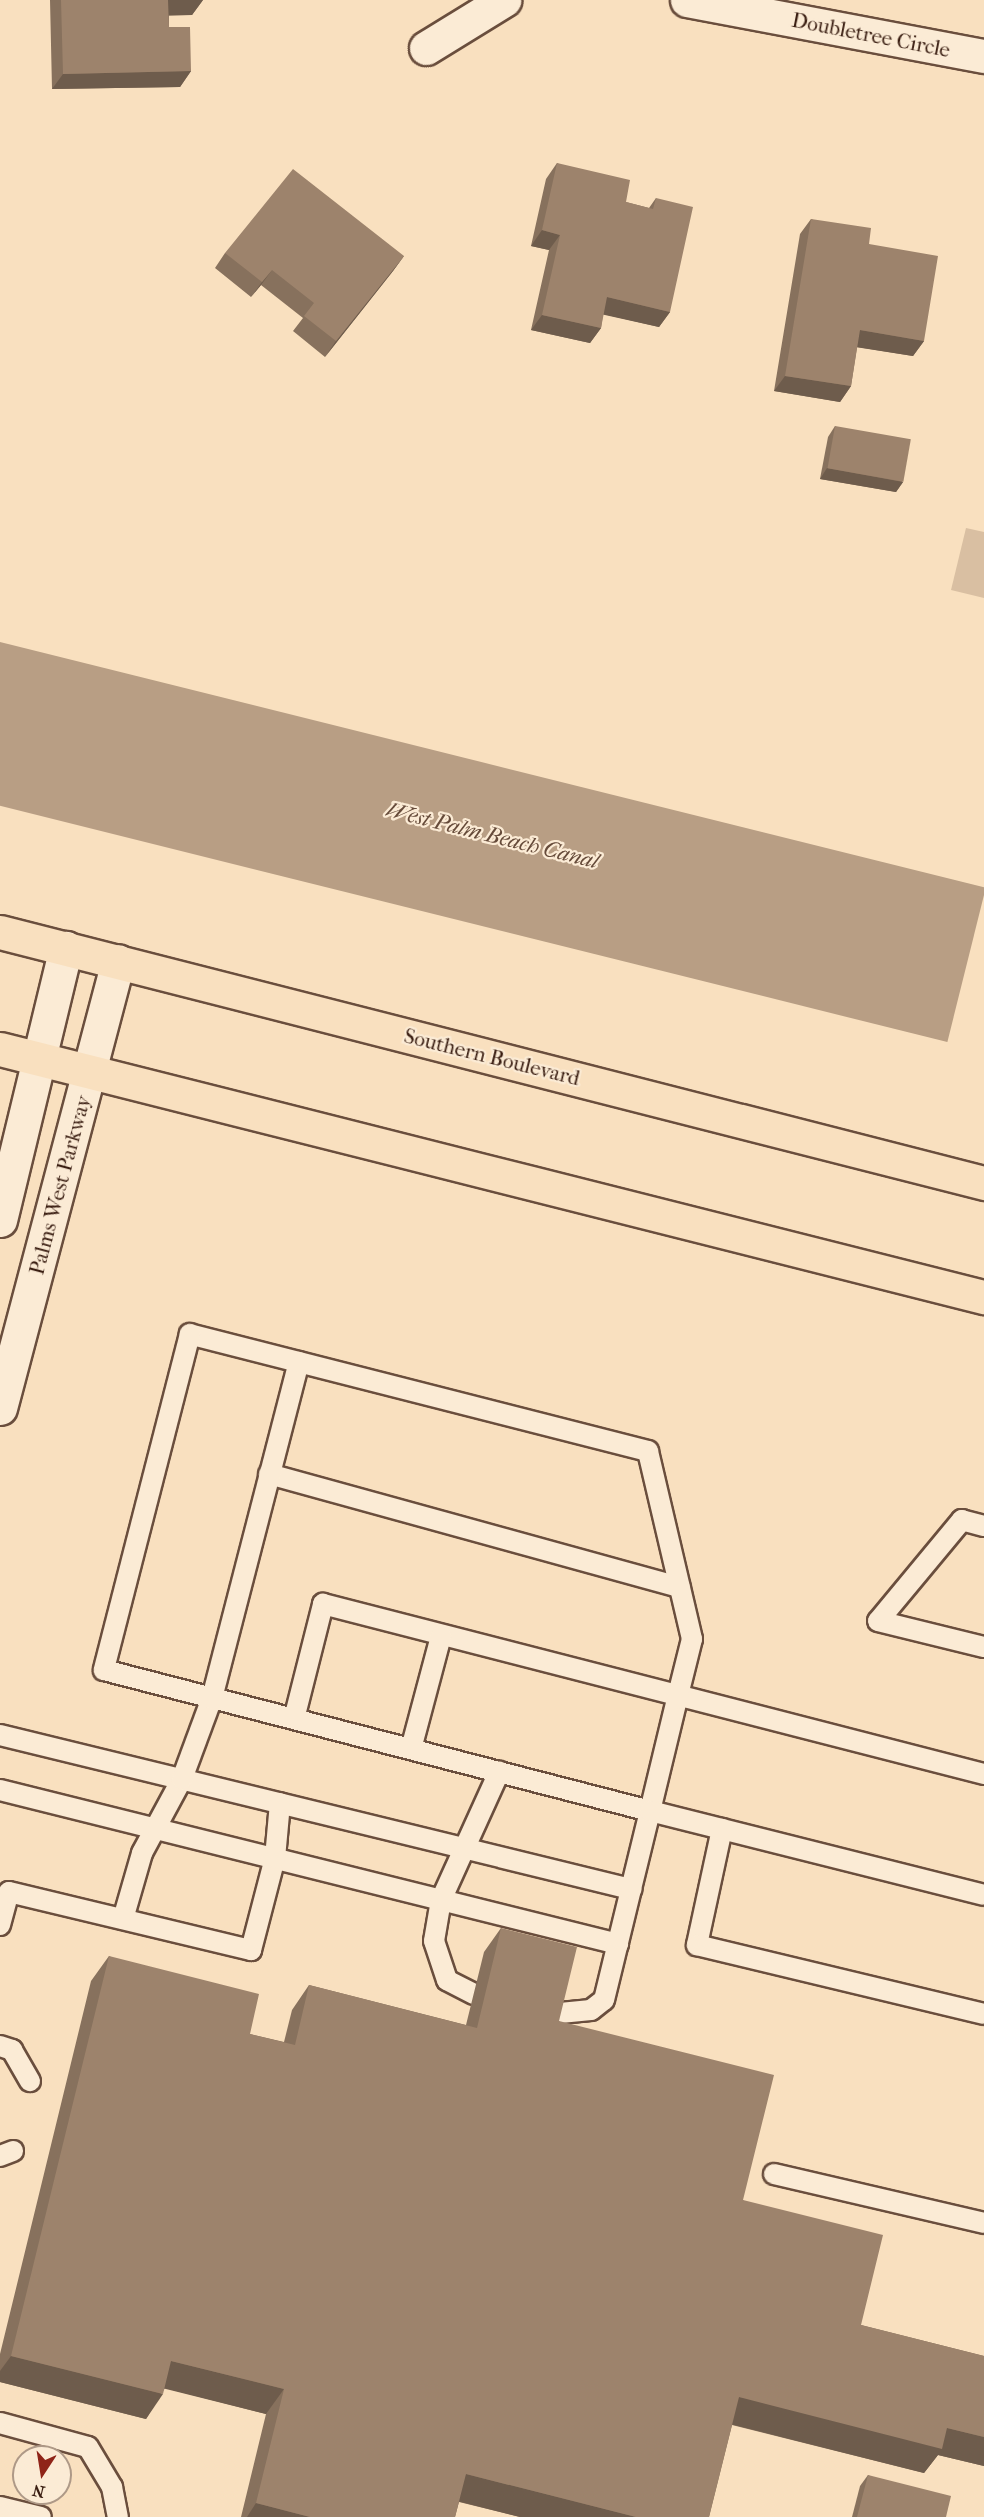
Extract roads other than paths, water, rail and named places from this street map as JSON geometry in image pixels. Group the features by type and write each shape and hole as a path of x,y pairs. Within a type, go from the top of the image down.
{"highway":[{"name":"Southern Boulevard","path":"0,932 984,1183"},
{"path":"0,1049 984,1297"}],"street":[{"path":"426,48 504,0"},
{"name":"Doubletree Circle","path":"687,0 984,56"},
{"path":"0,1220 66,948"},
{"name":"Palms West Parkway","path":"0,1408 91,1072 118,961"}],"lane":[{"path":"550,2014 591,2010 604,2000 618,1944 631,1889 650,1811 677,1699 692,1639 648,1450 190,1334 104,1670 650,1811 984,1895"},
{"path":"123,1919 142,1853 158,1829 182,1779 212,1698 299,1362"},
{"path":"269,1474 680,1587"},
{"path":"984,1526 962,1520 878,1621 984,1647"},
{"path":"294,1719 323,1604 677,1699 984,1774"},
{"path":"411,1749 441,1636"},
{"path":"0,1735 631,1889"},
{"path":"474,1994 447,1980 438,1961 434,1941 441,1900 462,1849 499,1772"},
{"path":"0,1790 618,1944"},
{"path":"0,1925 9,1892 251,1950 275,1858 280,1803"},
{"path":"722,1829 697,1945 984,2014"},
{"path":"0,2046 12,2050 30,2081"},
{"path":"774,2174 984,2223"},
{"path":"0,2423 88,2447 112,2487 118,2517"},
{"path":"0,2507 41,2517"}],"water":[{"name":"West Palm Beach Canal","path":"0,642 984,887 947,1042 0,806"}]}
